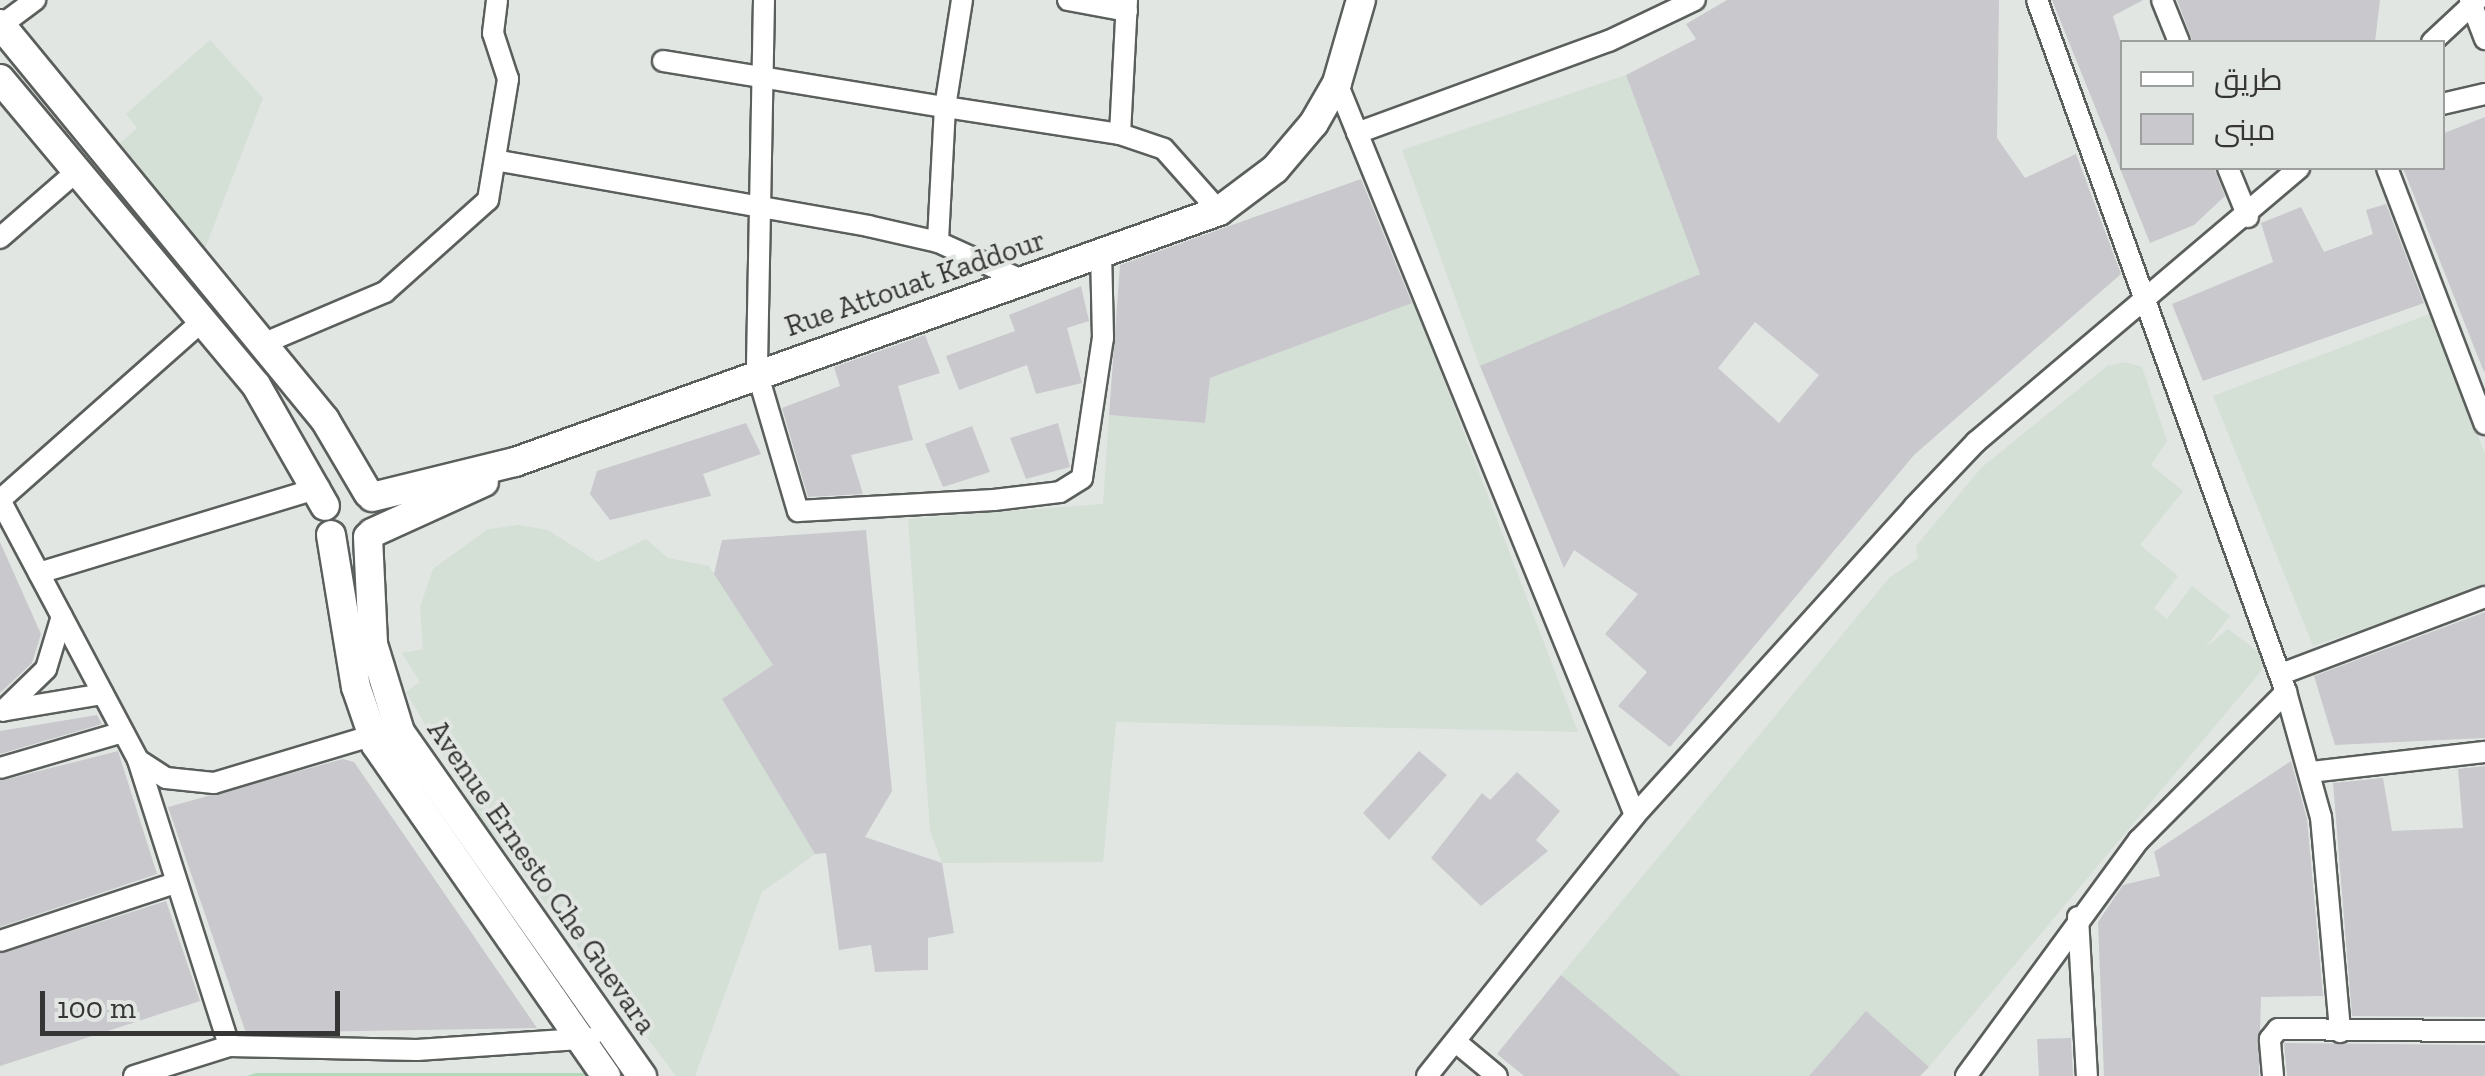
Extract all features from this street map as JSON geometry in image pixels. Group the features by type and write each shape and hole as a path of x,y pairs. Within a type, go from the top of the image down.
{"main road":[{"name":"Rue Attouat Kaddour","path":"374,496 515,462 757,372 1219,211 1294,150 1337,84 1361,0"},
{"path":"0,25 325,420 374,496 370,535"},
{"path":"0,79 273,408 322,498 331,535 346,543 370,535 515,462"},
{"path":"322,498 346,488 374,496"},
{"name":"Avenue Ernesto Che Guevara","path":"331,535 371,736 606,1076"},
{"name":"Avenue Ernesto Che Guevara","path":"370,535 373,644 388,709 642,1076"}],"street":[{"path":"0,25 35,0"},
{"path":"260,345 385,292 473,218 500,161 508,80 493,33 497,0"},
{"path":"764,0 757,372 798,512 1060,492 1082,478 1094,432 1101,252"},
{"path":"938,242 945,108 962,0"},
{"path":"1068,0 1127,6 1120,134"},
{"path":"1357,133 1610,42 1695,0"},
{"path":"2037,0 2152,297 2311,772 2340,1032"},
{"path":"2162,0 2178,40"},
{"path":"2434,40 2473,2 2485,39"},
{"path":"663,62 1120,134 1164,149 1219,211"},
{"path":"1337,84 1635,816"},
{"path":"2445,103 2485,94"},
{"path":"500,161 761,204 938,242 1024,280"},
{"path":"2229,170 2248,217"},
{"path":"1427,1076 1635,816 1976,442 2248,217 2297,170"},
{"path":"2388,170 2485,424"},
{"path":"0,238 77,171"},
{"path":"202,321 0,500 10,539 39,573 130,744 229,1046"},
{"path":"39,573 322,498"},
{"path":"1966,1076 2078,918 2284,683 2485,597"},
{"path":"1,711 46,669 62,616"},
{"path":"1,711 103,694"},
{"path":"0,768 130,744 196,786 371,736"},
{"path":"2311,772 2485,752"},
{"path":"0,940 175,884"},
{"path":"2078,918 2087,1076"},
{"path":"134,1076 229,1046 582,1042 609,1028"},
{"path":"2274,1076 2274,1031 2485,1031"},
{"path":"1456,1042 1497,1076"}],"shaded area":[{"path":"210,40 263,98 204,251 115,148 137,128 126,114"},
{"path":"1626,75 1700,274 1480,367 1402,150"},
{"path":"1414,302 1578,732 1116,722 1103,862 942,863 930,831 908,519 1103,504 1109,415 1204,423 1210,378"},
{"path":"2432,313 2485,454 2485,587 2313,646 2213,396"},
{"path":"2125,362 2142,367 2167,441 2151,465 2183,491 2140,545 2178,576 2154,608 2167,619 2192,586 2230,616 2205,648 2228,629 2265,657 2262,670 1929,1067 1866,1012 1809,1076 1681,1076 1561,975 1889,578 1918,558 1916,546 1981,468 2107,366"},
{"path":"519,525 548,530 598,562 646,539 668,558 709,566 773,665 722,699 815,854 762,892 695,1076 676,1076 477,813 406,692 420,682 402,653 423,649 420,607 433,569 488,529"}],"green space":[{"path":"256,1073 587,1076 247,1076"}],"building":[{"path":"1727,0 1999,0 1997,138 2025,178 2076,154 2121,274 1914,455 1670,747 1618,706 1647,672 1605,634 1638,594 1574,550 1564,568 1480,366 1700,274 1626,75 1696,39 1686,24","holes":["1755,322 1819,375 1779,423 1718,368"]},
{"path":"2052,0 2143,0 2113,16 2120,40 2120,169"},
{"path":"2177,0 2380,0 2375,40 2192,40"},
{"path":"2485,117 2484,372 2404,170 2445,170 2445,133"},
{"path":"2121,170 2215,170 2225,196 2194,225 2150,243"},
{"path":"1361,179 1412,303 1210,378 1205,423 1109,415 1120,265"},
{"path":"2386,204 2424,303 2203,381 2172,304 2273,262 2261,223 2301,207 2324,252 2373,234 2366,210"},
{"path":"1081,286 1089,321 1067,328 1082,383 1036,394 1027,365 959,390 946,356 1015,331 1009,315"},
{"path":"925,335 940,373 898,386 913,440 851,455 863,494 808,497 782,408 840,386 834,367"},
{"path":"746,423 761,454 703,474 711,496 610,520 590,494 597,471"},
{"path":"1058,423 1070,467 1026,479 1010,438"},
{"path":"972,426 990,472 943,487 925,444"},
{"path":"866,530 892,791 865,837 942,863 954,933 928,938 928,970 875,972 871,945 839,950 826,853 815,854 722,699 773,665 714,574 722,540"},
{"path":"0,542 41,634 32,663 0,693"},
{"path":"2485,612 2485,738 2335,745 2314,676"},
{"path":"97,715 102,724 0,754 0,731"},
{"path":"118,751 157,874 0,927 0,781"},
{"path":"1419,751 1447,775 1389,840 1363,813"},
{"path":"343,759 354,762 537,1028 246,1033 168,807"},
{"path":"2291,761 2307,819 2323,996 2261,997 2259,1076 2104,1076 2098,922 2123,885 2160,876 2154,852"},
{"path":"2485,766 2485,1017 2352,1016 2333,783 2383,778 2392,831 2463,828 2458,769"},
{"path":"1517,772 1560,811 1536,840 1548,851 1481,906 1431,858 1482,793 1490,800"},
{"path":"166,901 200,1001 0,1066 0,954"},
{"path":"1561,975 1681,1076 1524,1076 1497,1054"},
{"path":"1866,1011 1929,1067 1920,1076 1809,1076"},
{"path":"2071,1038 2073,1076 2039,1076 2037,1039"},
{"path":"2284,1043 2485,1045 2485,1076 2287,1076"}]}
